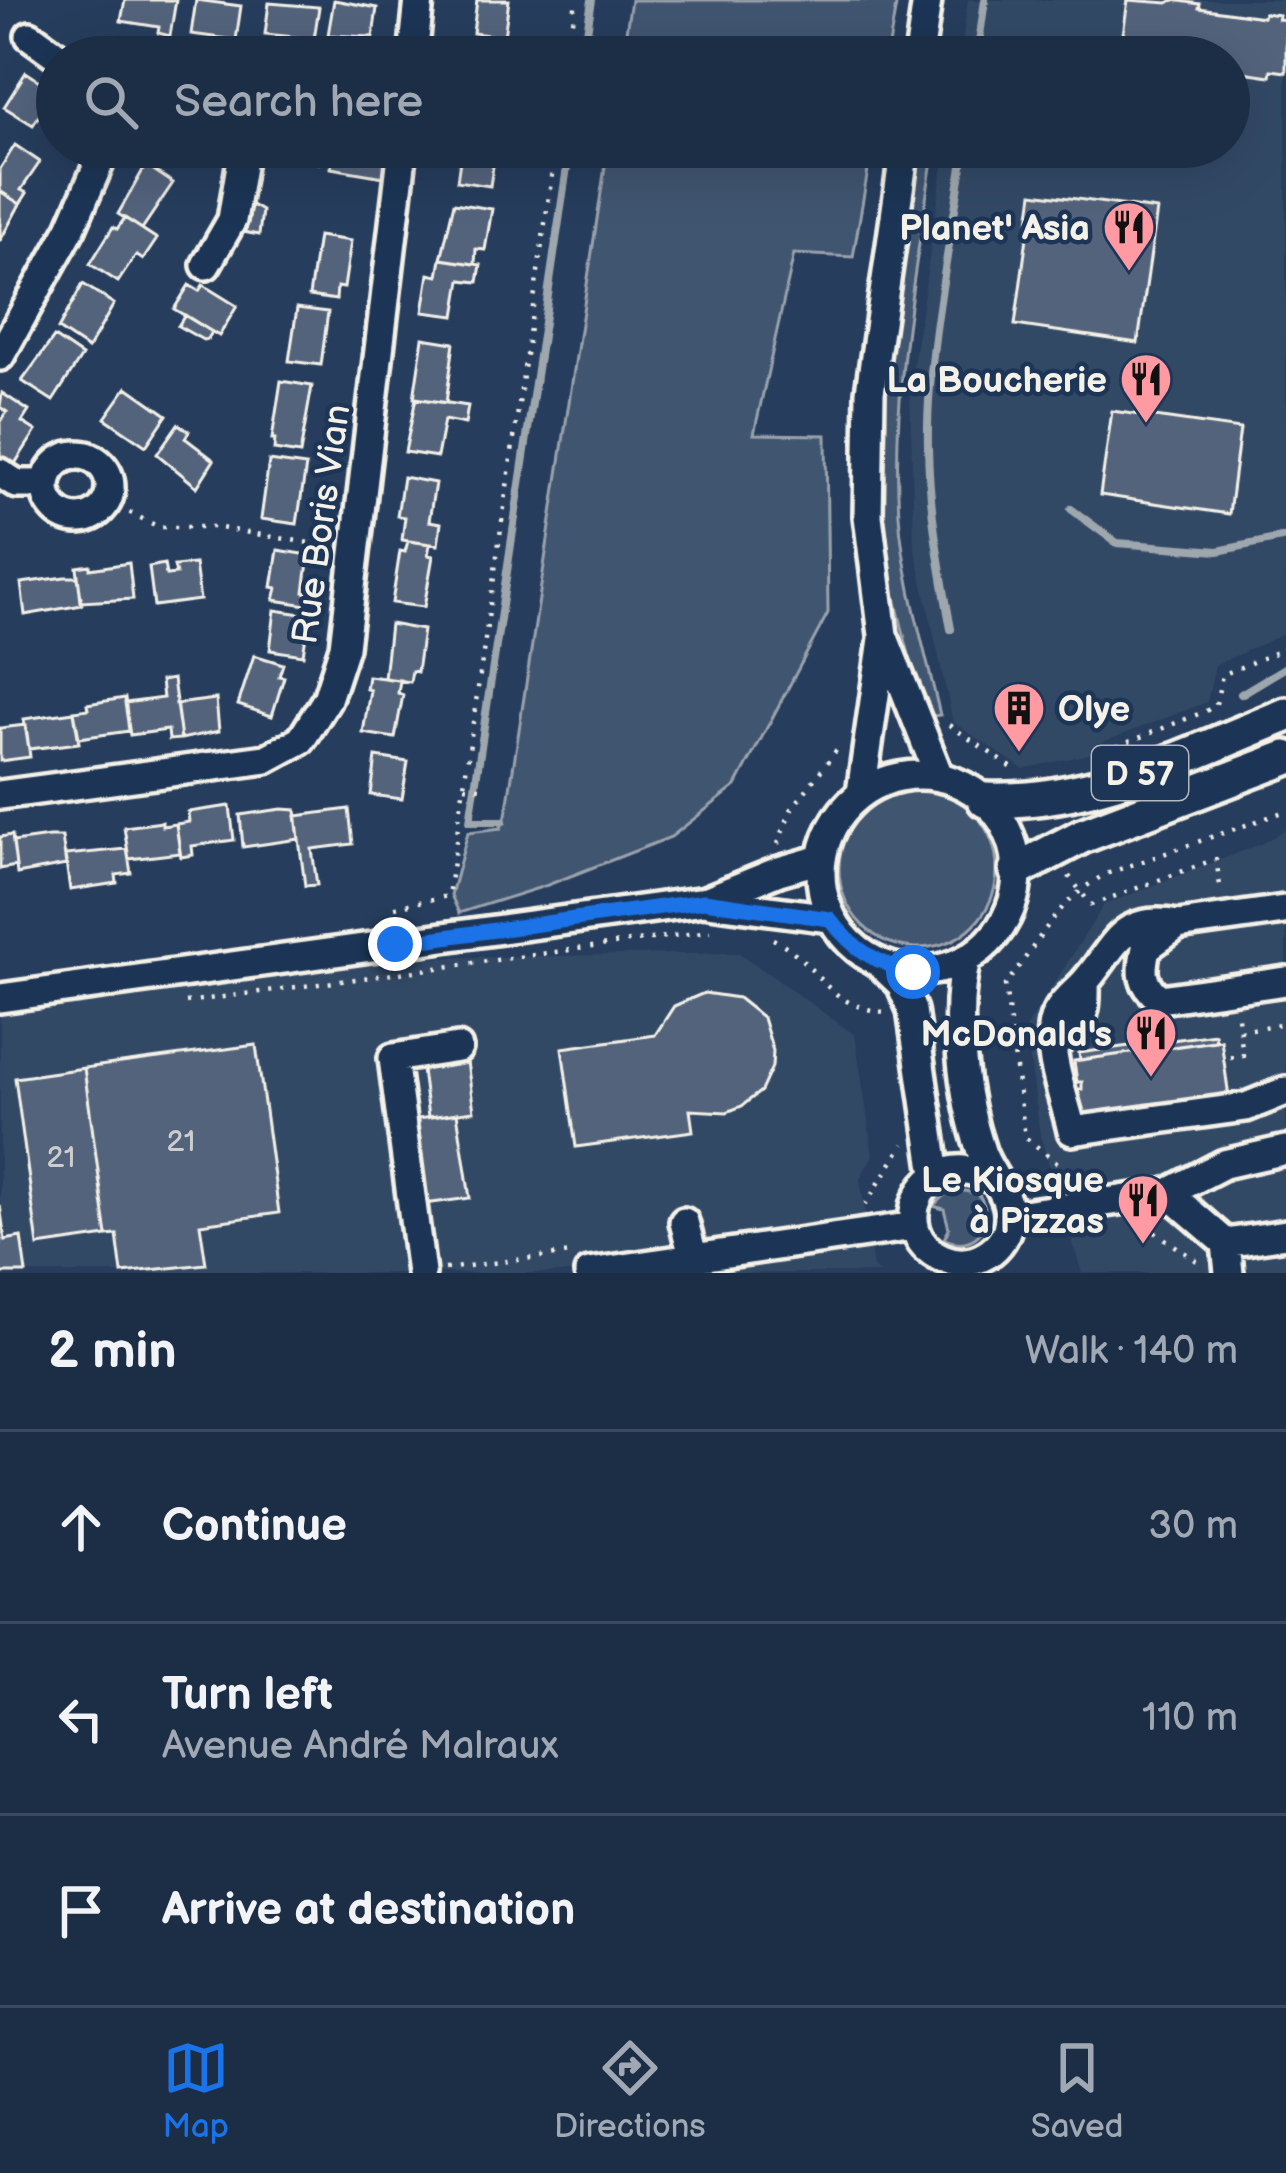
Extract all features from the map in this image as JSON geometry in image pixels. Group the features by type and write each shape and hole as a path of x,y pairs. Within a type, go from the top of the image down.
{"main road":[{"name":"D 57","path":"985,800 1047,797 1132,776 1286,715"},
{"name":"D 57","path":"1017,870 1056,849 1286,758"}],"street":[{"path":"415,36 419,0"},
{"path":"922,36 927,0"},
{"path":"30,36 36,40"},
{"path":"0,356 71,228 97,168"},
{"path":"206,265 232,220 241,168"},
{"name":"Rue Boris Vian","path":"0,795 266,759 301,740 327,699 344,646 401,168"},
{"path":"902,168 870,392 868,516 884,635 939,776"},
{"path":"76,454 98,460 110,479 108,502 92,518 69,520 50,506 45,484 55,464 76,454"},
{"path":"0,473 17,484 45,484"},
{"path":"861,793 884,635"},
{"path":"880,964 913,972 940,970 988,944 1005,922 1015,897 1012,843 1002,820 964,785 939,776 912,774 885,780 842,811 828,833 821,859 820,885 830,919 851,946 901,984 912,1010 936,1174"},
{"path":"0,998 704,901 821,859"},
{"path":"704,901 830,919"},
{"path":"1286,908 1178,925 1143,924 1129,930 1112,940 1085,982 1064,1000 1051,1026 1072,1131 1246,1107 1286,1091"},
{"path":"1178,925 1146,947 1141,972 1147,988 1160,999 1286,981"},
{"path":"966,960 959,1030 974,1122 981,1152 1006,1196 1009,1216 1005,1235 976,1267 938,1257 923,1244 914,1207 936,1174 956,1168 977,1170 994,1180"},
{"path":"421,1272 393,1058 458,1048"},
{"path":"1009,1216 1168,1193 1224,1164 1286,1150"},
{"path":"1168,1193 1228,1260 1286,1234"},
{"path":"684,1222 694,1259"},
{"path":"582,1263 694,1259 915,1226"}],"path":[{"path":"571,36 576,0"},
{"path":"395,907 448,896 553,168"},
{"path":"108,502 159,527 215,526 356,550"},
{"path":"1098,757 1112,747 1206,711 1216,704 1222,675 1286,648"},
{"path":"779,871 778,844 791,810 842,744 872,720"},
{"path":"917,725 948,724 996,753 1021,775 1038,773 1047,797"},
{"path":"465,786 486,789"},
{"path":"1073,1206 1069,1172 1025,1137 1005,985 1059,907 1078,889 1106,874 1286,812"},
{"path":"1056,849 1078,889"},
{"path":"785,910 787,945"},
{"path":"373,978 712,931"},
{"path":"767,936 787,945 824,985 850,1003 890,1013"},
{"path":"1230,1057 1243,1055 1234,989"},
{"path":"1240,1031 1286,1023"},
{"path":"862,1209 900,1155 907,1134"},
{"path":"1143,1224 1205,1267 1228,1260"},
{"path":"421,1272 582,1263"}],"shaded area":[{"path":"631,0 897,0 891,36 625,36"},
{"path":"968,0 1286,0 1286,633 1215,665 1207,702 1103,742 1089,754 1023,769 953,722 914,543 910,386 943,168 1250,168 1250,36 963,36"},
{"path":"605,168 868,168 853,257 794,254 754,434 826,435 828,613 736,786 671,837 545,886 459,913 451,895 468,832 501,828"},
{"path":"914,168 931,168 907,330 897,469 905,565 940,715 925,717 885,538 881,440 888,342"},
{"path":"918,790 948,796 974,813 991,839 997,869 991,899 974,925 948,942 918,948 888,942 862,925 845,899 839,869 845,839 862,813 888,796"},
{"path":"1286,829 1286,1273 1082,1273 1040,1135 1026,1028 1104,905 1261,844"},
{"path":"739,953 855,1035 873,1155 860,1178 873,1268 879,1273 0,1273 0,1000 432,958"},
{"path":"952,1188 978,1194 984,1204 985,1224 966,1242 944,1239 949,1228 944,1209 933,1206"}],"building":[{"path":"125,0 176,0 170,36 158,33 159,27 121,21"},
{"path":"196,0 241,6 237,36 191,34"},
{"path":"334,0 377,8 373,36 328,35"},
{"path":"477,0 509,0 504,36 473,33"},
{"path":"1128,0 1173,0 1200,4 1199,8 1279,15 1278,19 1286,20 1286,72 1250,73 1250,36 1123,36"},
{"path":"269,3 319,7 314,36 265,34"},
{"path":"26,72 36,79 33,125 4,107"},
{"path":"15,145 36,159 36,168 21,190 27,193 20,204 0,191 0,169"},
{"path":"144,168 173,183 142,229 118,214"},
{"path":"331,168 386,168 384,177"},
{"path":"459,168 493,168 490,186 457,181"},
{"path":"0,191 20,204 0,241"},
{"path":"1033,193 1157,210 1138,343 1015,325"},
{"path":"247,202 262,211 259,235 243,232"},
{"path":"454,203 492,209 485,250 476,249 475,264 441,259"},
{"path":"125,218 157,239 143,260 136,255 118,282 90,264 113,227 117,229"},
{"path":"318,236 351,241 344,288 337,287 336,300 309,296"},
{"path":"441,259 481,265 478,282 461,280 455,316 423,312 429,274 438,276"},
{"path":"83,284 114,304 88,349 58,329"},
{"path":"189,285 199,291 203,285 237,306 219,336 174,309"},
{"path":"297,308 328,312 321,365 289,361"},
{"path":"185,315 212,332 208,339 178,326"},
{"path":"54,337 82,356 53,401 22,381"},
{"path":"423,338 454,343 446,403 414,398"},
{"path":"281,381 312,386 300,454 274,450"},
{"path":"127,387 167,415 146,446 105,418"},
{"path":"2,393 29,411 22,422 36,431 14,465 0,455 0,423 7,412 0,407"},
{"path":"416,398 468,406 465,424 444,420 437,457 405,452"},
{"path":"1112,411 1240,429 1229,514 1100,495"},
{"path":"178,424 189,431 185,438 214,460 197,487 157,454"},
{"path":"269,461 306,466 297,524 261,519"},
{"path":"403,477 435,483 429,521 441,523 438,545 402,540 405,517 397,516"},
{"path":"408,541 430,544 428,555 433,556 424,607 392,603 400,551 405,552"},
{"path":"278,550 309,555 307,605 274,600"},
{"path":"129,563 133,599 81,602 77,567"},
{"path":"164,564 166,575 176,574 174,566 195,564 200,600 154,606 149,567"},
{"path":"78,577 82,605 25,615 21,583"},
{"path":"275,610 309,615 303,655 270,650"},
{"path":"390,624 423,630 417,672 412,671 410,682 384,678"},
{"path":"254,655 283,664 279,676 284,677 272,716 238,705"},
{"path":"368,676 400,680 398,693 403,695 395,738 363,733"},
{"path":"173,679 181,739 169,740 168,730 130,735 125,703 163,698 161,681"},
{"path":"125,698 129,731 79,738 74,711"},
{"path":"216,699 219,731 181,739 176,704"},
{"path":"74,712 79,743 29,749 24,719"},
{"path":"26,725 30,757 0,761 0,728"},
{"path":"376,757 408,762 402,799 371,795"},
{"path":"230,806 234,840 192,846 193,855 181,857 176,824 189,822 188,812"},
{"path":"349,809 353,844 312,849 317,885 305,886 296,816"},
{"path":"296,810 299,839 243,847 240,815"},
{"path":"162,822 162,826 176,824 180,853 129,859 124,827"},
{"path":"12,835 16,866 0,869 0,837"},
{"path":"62,837 66,865 17,874 13,842"},
{"path":"127,849 131,873 116,875 117,883 70,890 65,855"},
{"path":"704,993 738,998 763,1018 773,1051 772,1067 761,1091 727,1112 690,1110 693,1131 576,1147 562,1048 655,1035 674,1006"},
{"path":"1215,1034 1216,1041 1080,1060 1079,1053"},
{"path":"1221,1040 1229,1097 1082,1117 1078,1089 1082,1082 1077,1082 1074,1061"},
{"path":"256,1045 279,1213 200,1224 206,1264 122,1273 117,1235 107,1236 84,1068"},
{"path":"466,1055 474,1111 428,1117 421,1062"},
{"path":"84,1068 107,1236 38,1246 15,1078"},
{"path":"457,1113 470,1198 424,1204 412,1120"},
{"path":"0,1205 5,1240 21,1237 26,1273 0,1273"}],"waterway":[{"path":"586,36 592,0"},
{"path":"980,36 985,0"},
{"path":"503,821 470,821 567,168"},
{"path":"951,629 933,516 928,412 962,168"},
{"path":"1071,509 1117,543 1218,551 1286,537"},
{"path":"1241,694 1286,667"}],"place":[{"name":"Planet' Asia","path":"1129,273"},
{"name":"La Boucherie","path":"1146,425"},
{"name":"Olye","path":"1019,754"},
{"name":"McDonald's","path":"1151,1079"},
{"name":"Le Kiosque à Pizzas","path":"1143,1246"}],"route":[{"path":"395,944 704,901 830,919 851,946 880,964 913,972"}]}
